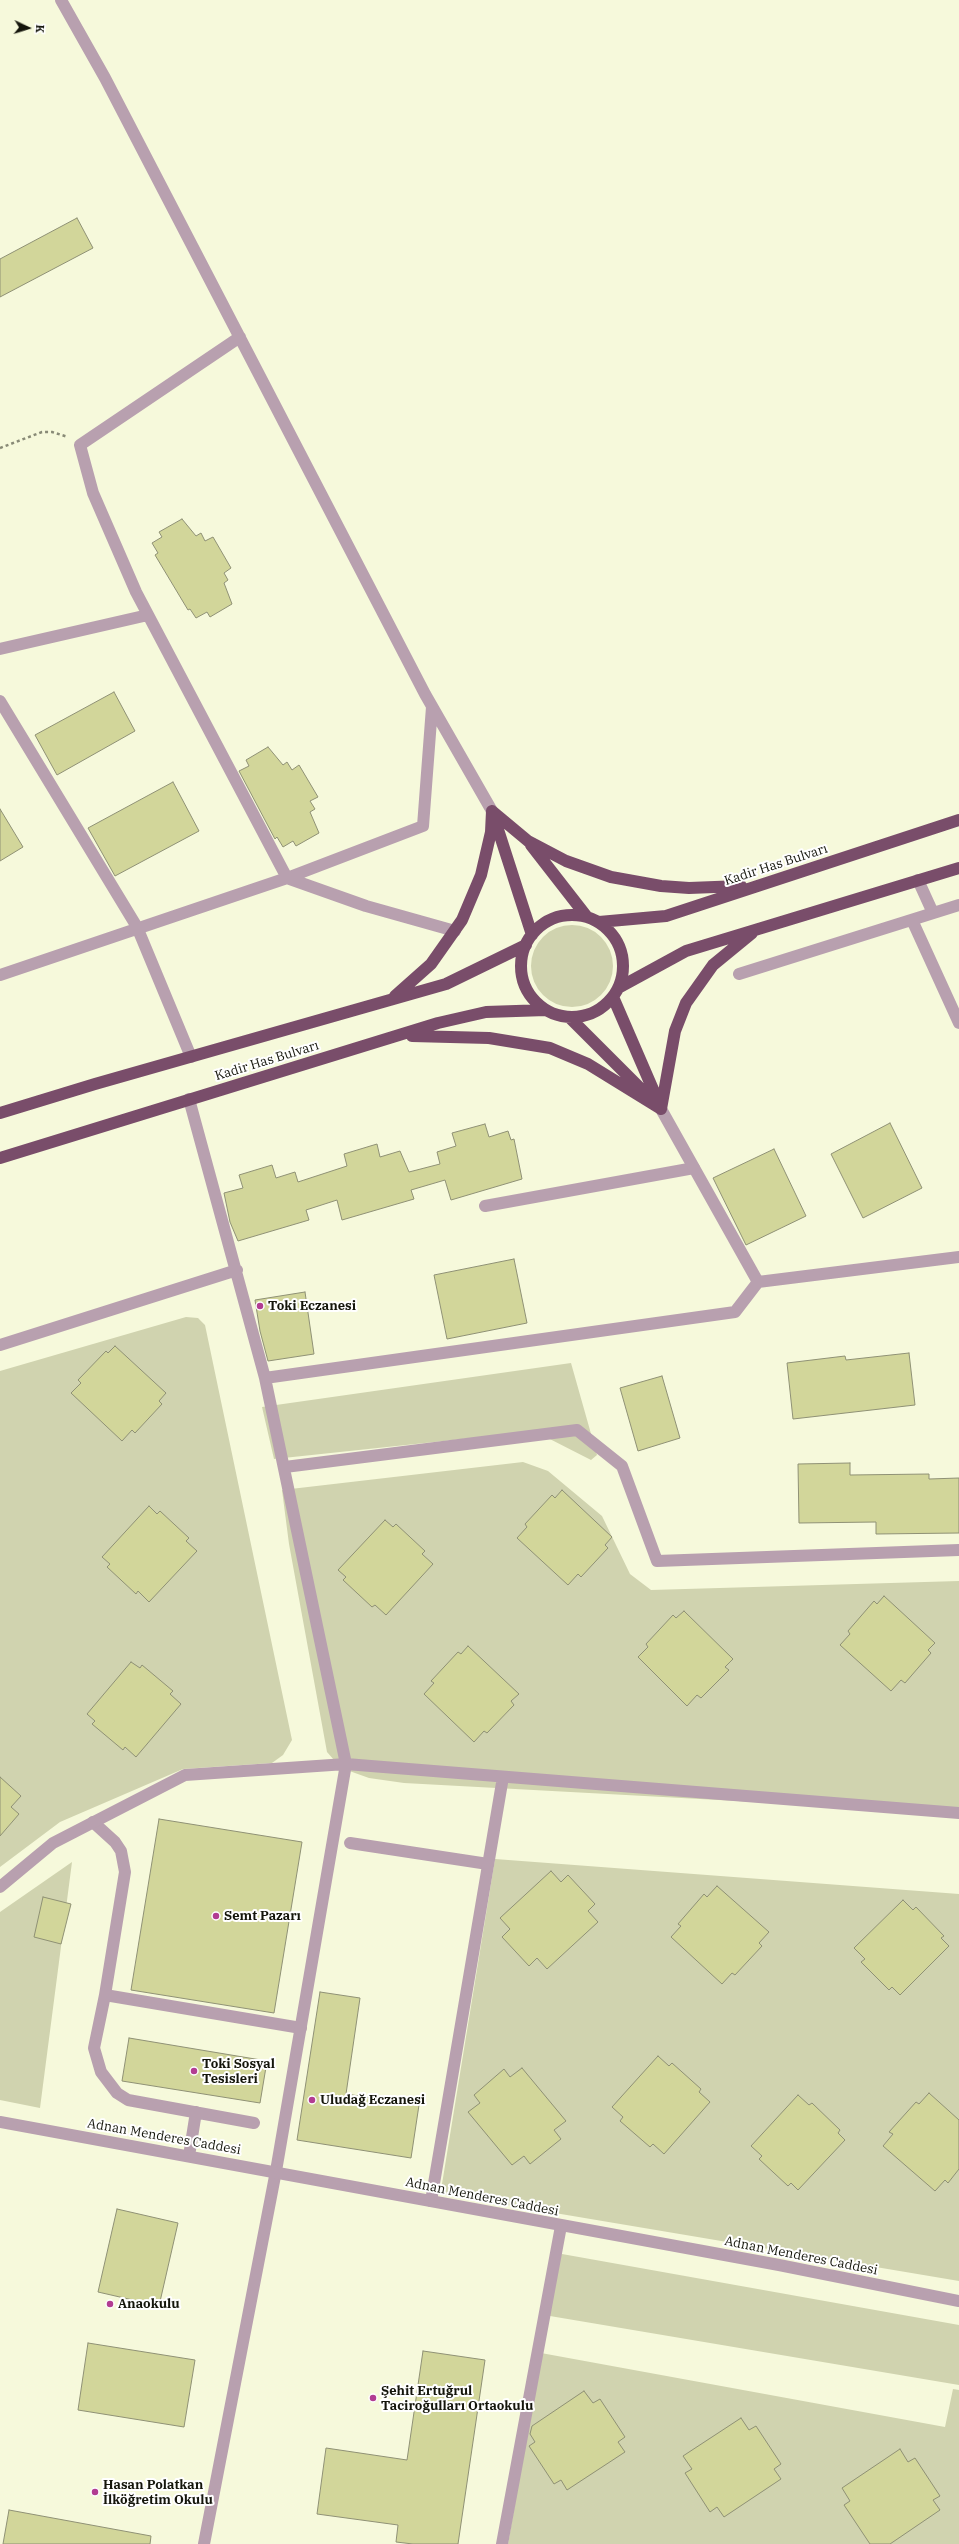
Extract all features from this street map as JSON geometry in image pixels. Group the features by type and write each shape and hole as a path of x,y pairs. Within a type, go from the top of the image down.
{"highway":[{"path":"492,810 528,842 587,917"},
{"path":"390,1000 431,964 455,931 474,896 481,875 491,832 492,810"},
{"path":"492,810 532,934"},
{"name":"Kadir Has Bulvarı","path":"599,922 666,916 959,820"},
{"path":"528,842 588,870 636,883 689,888 718,888 774,881"},
{"path":"620,987 686,951 959,868"},
{"path":"570,1018 594,1013 613,998 620,987 623,975 621,950 616,939 599,922 575,914 551,919 532,934 522,957 523,982 529,993 546,1010 570,1018 661,1109"},
{"path":"661,1109 675,1031 686,1003 713,965 745,938 763,927"},
{"name":"Kadir Has Bulvarı","path":"0,1113 390,1000 466,976 526,945"},
{"path":"613,998 661,1109"},
{"name":"Kadir Has Bulvarı","path":"0,1158 395,1036 462,1017 516,1010 546,1010"},
{"path":"395,1036 481,1037 550,1048 588,1064 661,1109"}],"street":[{"path":"61,0 105,78 432,707 492,810"},
{"path":"240,337 80,445 93,493 112,539 148,615 287,878 366,906 455,931"},
{"path":"0,649 148,615"},
{"path":"0,700 137,927 190,1057"},
{"path":"0,975 137,927 287,878 423,826 432,707"},
{"path":"918,880 933,913"},
{"path":"739,974 959,905"},
{"path":"912,920 959,1023"},
{"path":"189,1099 237,1270 265,1378 285,1467 346,1764 276,2171 204,2544"},
{"path":"661,1109 758,1282"},
{"path":"485,1206 694,1168"},
{"path":"265,1378 735,1312 758,1282 959,1257"},
{"path":"0,1345 237,1270"},
{"path":"285,1467 577,1430 622,1466 657,1561 959,1550"},
{"path":"0,1887 53,1843 185,1775 346,1764 959,1813"},
{"path":"431,2201 503,1777"},
{"path":"93,1822 115,1842 121,1851 125,1872 105,1995 94,2048 101,2072 108,2083 128,2100 254,2123"},
{"path":"350,1843 488,1864"},
{"path":"105,1995 301,2028"},
{"path":"188,2156 196,2112"},
{"name":"Adnan Menderes Caddesi","path":"0,2122 276,2171 561,2226 779,2265 959,2301"},
{"path":"502,2544 561,2226"}],"path":[{"path":"0,448 42,432 62,434 80,445"}],"green space":[{"path":"572,925 588,928 601,937 610,950 613,966 610,982 601,995 588,1004 572,1007 556,1004 543,995 534,982 531,966 534,950 543,937 556,928"},
{"path":"186,1317 198,1318 205,1325 292,1740 283,1755 272,1763 183,1769 60,1822 0,1867 0,1371"},
{"path":"571,1363 597,1455 591,1460 540,1434 519,1433 274,1459 262,1407"},
{"path":"523,1462 548,1471 602,1516 630,1574 651,1590 959,1581 959,1813 404,1783 369,1778 341,1768 327,1752 289,1544 282,1490"},
{"path":"495,1859 959,1894 959,2281 442,2194 442,2184"},
{"path":"72,1862 40,2108 0,2100 0,1912"},
{"path":"562,2254 959,2325 959,2385 544,2315 549,2262"},
{"path":"541,2353 945,2427 953,2389 959,2390 959,2544 508,2544"}],"building":[{"path":"77,218 93,248 0,297 0,259"},
{"path":"182,519 196,536 201,533 205,541 213,537 231,568 224,573 228,580 224,583 232,604 210,617 207,612 196,618 190,609 188,610 155,555 158,553 152,543 162,537 159,532"},
{"path":"114,692 135,731 57,775 35,735"},
{"path":"268,747 283,765 287,762 292,770 299,765 318,797 310,801 315,809 310,812 319,833 296,846 293,841 283,847 277,837 275,839 239,771 249,766 246,760"},
{"path":"173,782 199,831 115,876 88,828"},
{"path":"0,809 23,847 0,861"},
{"path":"890,1123 922,1188 863,1218 831,1154"},
{"path":"485,1124 489,1137 508,1131 511,1140 514,1139 522,1179 451,1200 445,1180 411,1190 414,1199 342,1220 337,1200 306,1210 309,1220 238,1241 230,1222 224,1193 243,1188 239,1175 272,1165 276,1178 295,1172 298,1182 347,1166 344,1154 377,1144 380,1157 400,1151 409,1172 440,1164 437,1152 456,1146 452,1133"},
{"path":"774,1149 806,1216 746,1245 713,1178"},
{"path":"514,1259 527,1323 447,1339 434,1275"},
{"path":"305,1292 314,1354 268,1361 260,1331 255,1300"},
{"path":"115,1346 166,1393 159,1401 162,1404 135,1433 132,1430 122,1441 71,1393 81,1383 78,1380 106,1351 108,1353"},
{"path":"909,1353 915,1405 793,1419 787,1363 845,1356 846,1360"},
{"path":"662,1376 680,1438 638,1451 620,1388"},
{"path":"850,1463 850,1475 929,1474 929,1479 959,1478 959,1533 876,1534 876,1522 799,1523 798,1464"},
{"path":"562,1490 612,1537 605,1545 608,1548 581,1577 578,1574 568,1585 517,1538 527,1527 525,1524 552,1495 555,1498"},
{"path":"149,1506 157,1514 160,1511 189,1538 186,1541 197,1551 149,1602 138,1591 136,1594 107,1567 110,1564 102,1557"},
{"path":"385,1520 393,1527 396,1524 425,1551 422,1554 433,1564 386,1615 375,1605 372,1607 343,1580 346,1577 338,1570"},
{"path":"884,1596 935,1643 928,1650 931,1653 905,1683 901,1680 891,1691 840,1645 850,1634 848,1631 874,1601 877,1604"},
{"path":"684,1611 733,1659 725,1667 729,1670 701,1698 697,1695 687,1706 638,1657 648,1647 646,1644 673,1615 676,1618"},
{"path":"468,1646 519,1694 511,1701 514,1705 487,1733 484,1731 474,1742 424,1694 434,1683 431,1681 458,1652 461,1654"},
{"path":"131,1662 140,1668 142,1665 173,1691 170,1694 181,1704 136,1757 125,1747 123,1750 92,1724 95,1721 87,1714"},
{"path":"0,1777 21,1796 11,1807 19,1814 0,1836"},
{"name":"Semt Pazarı","path":"159,1819 302,1842 274,2013 131,1990"},
{"path":"551,1871 561,1882 568,1875 595,1904 588,1911 598,1922 547,1969 537,1958 529,1966 502,1937 510,1929 500,1918"},
{"path":"717,1886 769,1932 759,1943 762,1946 735,1975 732,1973 722,1984 671,1937 681,1926 678,1924 704,1894 707,1897"},
{"path":"43,1897 71,1904 61,1944 34,1937"},
{"path":"903,1900 913,1910 916,1907 944,1936 941,1938 949,1946 900,1995 892,1987 889,1990 861,1962 865,1959 854,1948"},
{"path":"320,1992 360,1998 346,2094 419,2105 411,2158 297,2140"},
{"name":"Toki Sosyal Tesisleri","path":"129,2038 267,2061 260,2103 122,2081"},
{"path":"658,2056 669,2066 672,2063 701,2089 699,2092 710,2102 664,2154 653,2144 650,2147 620,2121 623,2117 612,2107"},
{"path":"522,2068 566,2121 554,2130 561,2139 530,2164 524,2156 512,2165 468,2112 480,2103 474,2095 504,2069 510,2077"},
{"path":"929,2093 959,2120 959,2169 948,2183 945,2180 935,2191 883,2146 893,2134 889,2132 916,2102 919,2104"},
{"path":"798,2095 809,2105 812,2103 840,2130 838,2133 845,2140 798,2190 791,2183 788,2186 759,2159 762,2156 751,2146"},
{"path":"117,2209 178,2223 159,2306 98,2292"},
{"path":"88,2343 195,2360 184,2427 78,2410"},
{"path":"423,2351 485,2360 458,2544 413,2544 396,2542 398,2525 317,2514 326,2448 407,2460"},
{"path":"584,2391 593,2403 600,2399 625,2437 618,2442 625,2452 567,2490 561,2480 554,2484 529,2446 535,2442 530,2434 532,2426"},
{"path":"741,2418 749,2430 756,2426 781,2464 774,2469 781,2479 724,2517 717,2507 710,2512 685,2473 692,2469 683,2456"},
{"path":"900,2449 908,2462 915,2458 940,2496 933,2500 940,2510 890,2544 870,2544 844,2505 850,2501 842,2488"},
{"path":"9,2510 151,2536 150,2544 3,2544"}],"place":[{"name":"Toki Eczanesi","path":"260,1306"},
{"name":"Semt Pazarı","path":"216,1916"},
{"name":"Toki Sosyal Tesisleri","path":"194,2071"},
{"name":"Uludağ Eczanesi","path":"312,2100"},
{"name":"Anaokulu","path":"110,2304"},
{"name":"Şehit Ertuğrul Taciroğulları Ortaokulu","path":"373,2398"},
{"name":"Hasan Polatkan İlköğretim Okulu","path":"95,2492"}]}
